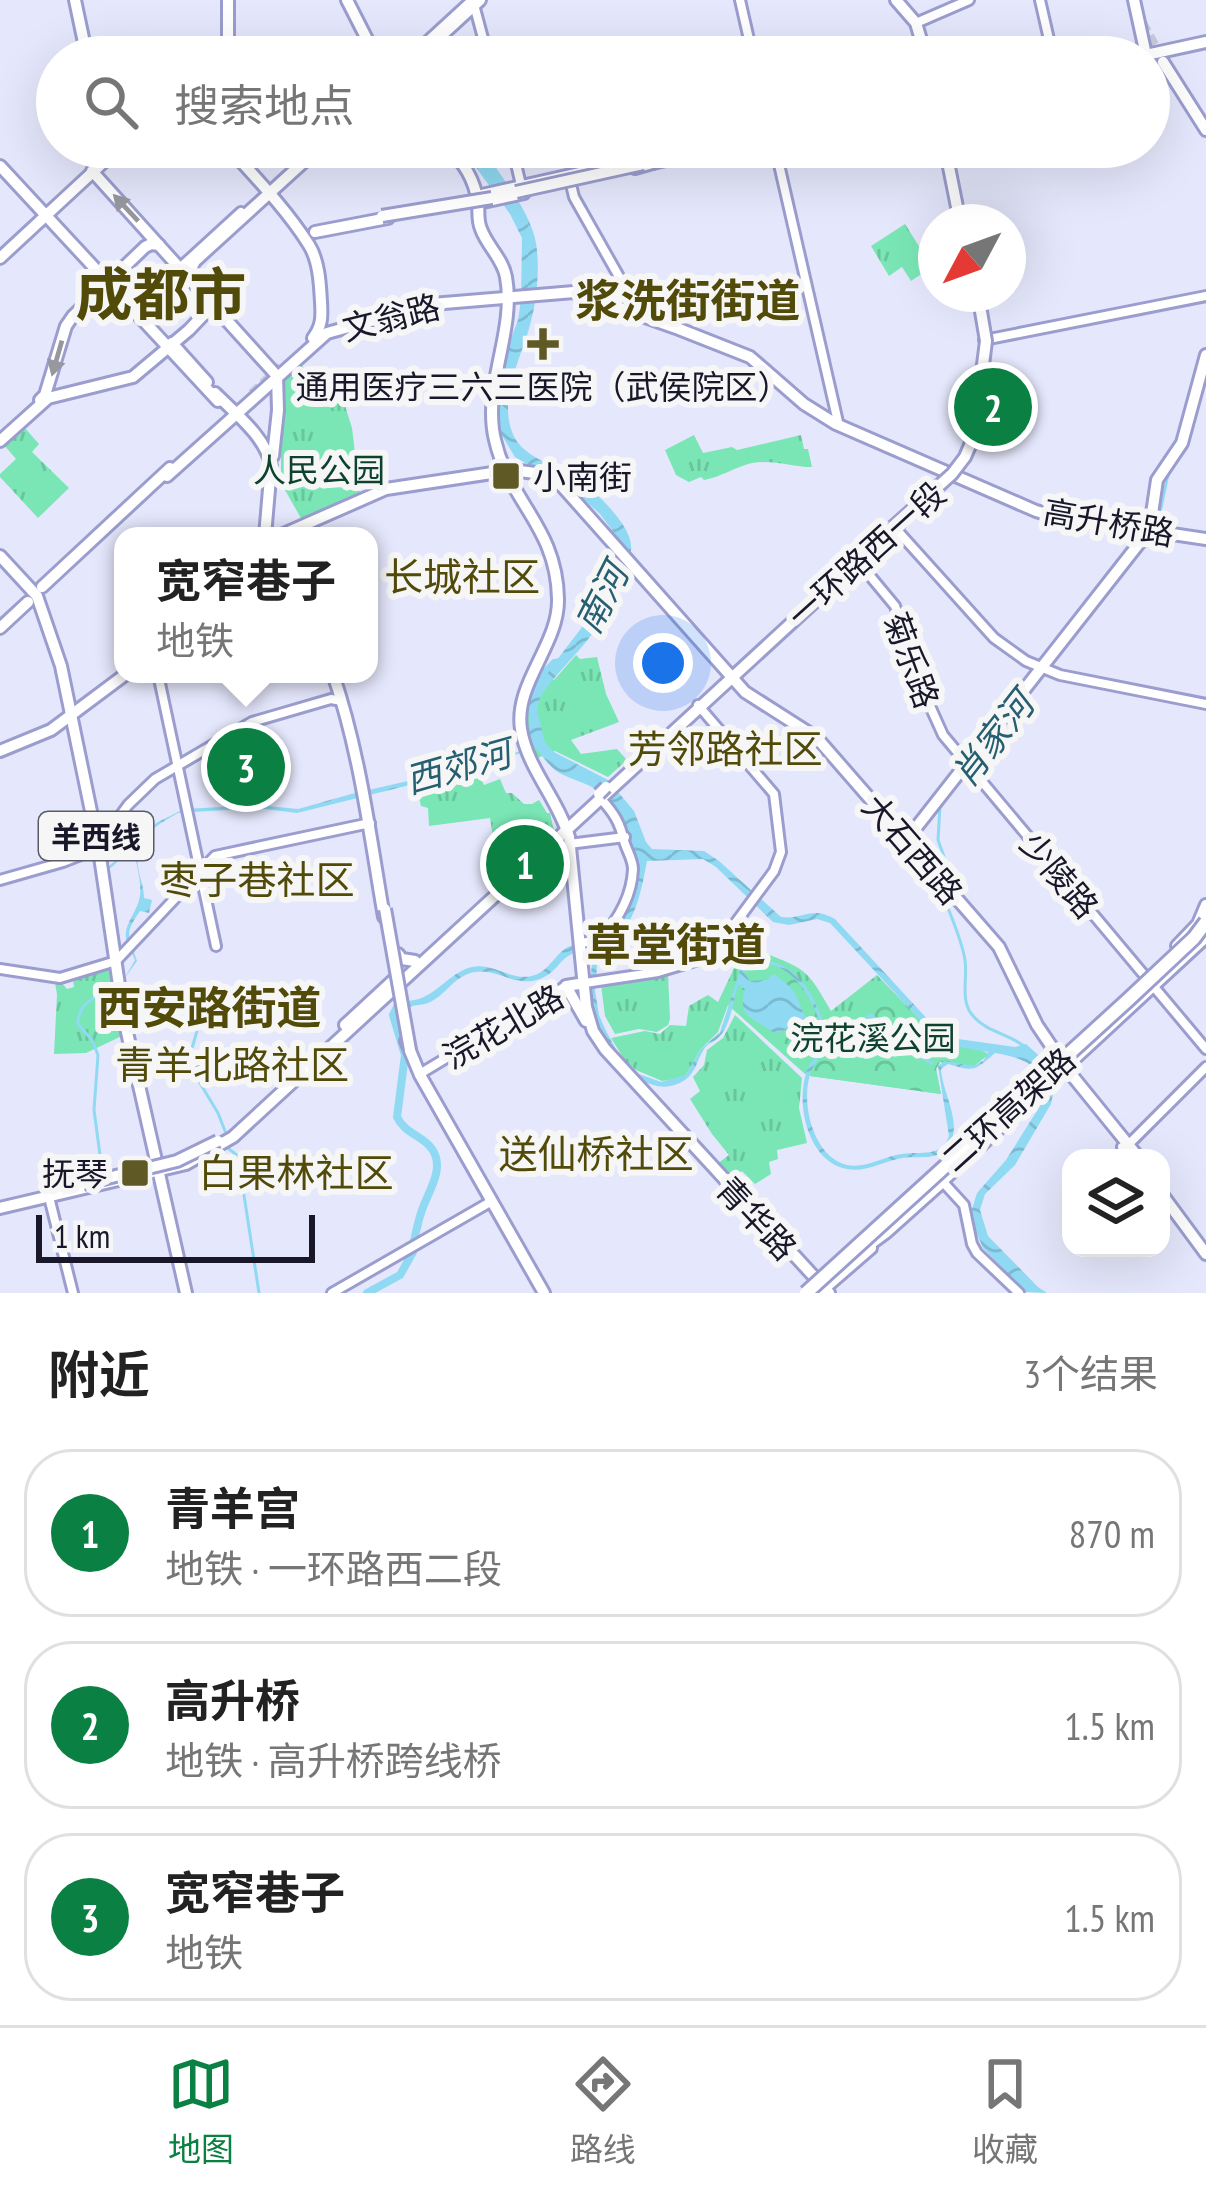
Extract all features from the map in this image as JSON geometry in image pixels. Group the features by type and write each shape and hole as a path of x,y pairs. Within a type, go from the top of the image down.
{"highway":[{"name":"二环高架路","path":"818,1290 1194,938 1206,914"},
{"name":"二环高架路","path":"862,1246 1206,934"},
{"path":"1073,1046 1163,966"},
{"path":"862,1246 946,1162"},
{"path":"862,1246 942,1181"}],"main road":[{"path":"226,0 226,36"},
{"path":"349,0 367,36"},
{"path":"898,0 918,23 922,36"},
{"path":"1136,0 1139,18"},
{"path":"1136,0 1147,36"},
{"path":"438,36 476,2"},
{"path":"74,5 81,36"},
{"path":"1170,52 1206,43"},
{"path":"1170,78 1206,130"},
{"path":"0,160 260,448 267,463 263,527"},
{"path":"1,249 89,168"},
{"path":"107,168 159,245 276,370 277,420 264,527"},
{"path":"249,168 306,231 620,168"},
{"path":"184,267 293,168"},
{"path":"268,190 294,168"},
{"path":"303,527 383,490 505,472 492,439 490,411 510,294 505,273 481,230 479,200 466,168"},
{"path":"372,217 492,198 623,168"},
{"path":"568,179 630,168"},
{"path":"950,168 957,204"},
{"path":"306,231 325,285 322,329"},
{"path":"306,231 320,283 322,329"},
{"path":"0,439 46,396 73,316 146,247 159,245"},
{"name":"文翁路","path":"167,473 322,329 334,330 432,304 536,292 584,290 631,306"},
{"path":"202,292 202,316"},
{"path":"631,306 754,355 807,403 838,422 952,472"},
{"path":"631,306 752,358 820,415 952,472"},
{"path":"46,396 129,379 176,350 202,316 217,311 276,370"},
{"path":"952,472 970,429 985,339 980,312"},
{"path":"890,529 963,456 971,436 984,341 980,312"},
{"path":"905,842 1046,670 1149,529 1158,478 1182,443 1206,356"},
{"path":"231,413 264,445 271,466"},
{"path":"0,626 213,430"},
{"name":"大石西路","path":"505,472 542,478 567,494 751,701 814,740 999,947 1059,1067 1129,1149"},
{"name":"青华路","path":"505,472 542,533 553,564 554,620 521,703 521,731 568,830 588,983 583,1009"},
{"name":"一环路西一段","path":"239,1126 568,830 890,529 888,525 952,472"},
{"name":"高升桥路","path":"952,472 1053,516 1206,536"},
{"path":"0,558 34,595 57,661 69,715"},
{"path":"0,750 69,715 114,681"},
{"path":"337,683 363,789 415,1060"},
{"name":"羊西线","path":"69,715 98,849 115,962"},
{"path":"382,884 394,983 415,1060 546,1293"},
{"path":"818,1290 946,1162 1041,1083 1150,982 1206,914"},
{"path":"1059,1067 1073,1046 1206,934"},
{"path":"394,983 402,959 415,965"},
{"path":"115,962 184,1293"},
{"name":"浣花北路","path":"566,986 588,983"},
{"name":"青华路","path":"566,986 606,1055 818,1290"},
{"path":"818,1290 885,1236 1041,1083"},
{"path":"67,1189 177,1161 219,1142 239,1126"},
{"path":"0,1205 191,1162 233,1137 239,1126"},
{"path":"1170,1202 1204,1246"}],"street":[{"path":"740,0 748,36"},
{"path":"918,23 969,0"},
{"path":"1040,0 1048,36"},
{"path":"476,2 483,36"},
{"path":"513,168 515,190"},
{"path":"780,168 838,422"},
{"path":"568,179 631,306"},
{"path":"568,179 571,198 631,306"},
{"path":"985,339 1206,296"},
{"path":"890,529 1004,646 1046,670 1206,704"},
{"name":"菊乐路","path":"856,559 895,606 937,726 970,767"},
{"path":"160,683 216,946"},
{"path":"0,881 98,849 157,781 252,722 340,696"},
{"path":"588,983 695,961 723,940 774,871 781,852 773,794 698,706"},
{"name":"少陵路","path":"970,767 1206,1049"},
{"path":"580,947 600,940 619,916 633,864 605,792"},
{"path":"0,969 60,977 115,962 215,856 370,823"},
{"path":"568,830 624,837"},
{"name":"浣花北路","path":"415,1060 566,986"},
{"path":"136,1075 218,1057"},
{"path":"1126,1145 1206,1066"},
{"path":"1126,1145 1206,1066"},
{"path":"942,1181 964,1205 977,1253 1019,1293"},
{"path":"42,1196 73,1293"},
{"path":"332,1293 494,1200"}],"green space":[{"path":"905,224 918,245 918,276 911,281 902,267 889,276 871,246"},
{"name":"人民公园","path":"298,359 321,396 342,396 339,389 351,383 353,394 343,399 352,428 360,494 302,520 281,483 281,381"},
{"path":"24,427 39,444 32,452 69,488 38,518 0,477 16,459 4,445"},
{"path":"694,435 703,453 801,435 812,467 759,462 689,482 676,475 665,450"},
{"path":"576,655 580,659 597,657 619,722 571,740 581,754 617,749 627,760 608,777 555,751 535,759 527,734 526,702 534,681 542,669 554,680"},
{"path":"471,770 484,785 500,779 506,793 524,804 539,800 550,813 554,831 546,839 494,843 490,818 429,826 428,808 421,806 417,789"},
{"name":"浣花溪公园","path":"751,950 802,971 831,1011 877,975 941,1041 987,1055 974,1066 940,1062 936,1069 941,1094 810,1076 728,1005 718,1032 700,1050 686,1075 662,1081 624,1059 611,1038 645,1031 660,1034 670,1025 686,1026 689,1006 708,995 718,1002 736,964"},
{"path":"764,962 802,987 823,1029 814,1033 816,1037 824,1033 824,1039 807,1075 733,1008 737,985 745,989 745,1012 774,1033 806,1019 799,998 771,975 750,982 743,972 749,964"},
{"path":"109,968 114,972 124,1035 86,1053 54,1054 55,982 67,989 74,987 73,980"},
{"path":"668,974 668,1025 657,1032 639,1029 615,1034 605,1016 601,985"},
{"path":"886,996 893,1004 899,1000 941,1041 987,1056 974,1066 940,1062 936,1069 941,1094 810,1076 829,1041 828,1032 858,1006 864,1014 875,1013 870,999 877,1004"},
{"path":"735,1015 802,1078 799,1108 807,1143 777,1150 778,1159 769,1162 771,1174 755,1184 742,1171 731,1178 717,1164 729,1155 690,1099 700,1091 693,1077 704,1065 707,1050 723,1038"}],"water":[{"name":"南河","path":"476,168 496,168 522,208 536,243 534,306 508,405 512,432 523,449 578,479 603,501 627,531 631,550 601,622 540,697 537,710 545,743 608,780 634,811 652,849 704,851 781,917 820,913 835,919 944,1037 1015,1047 1026,1044 1046,1062 1059,1082 1051,1104 1015,1165 985,1194 980,1210 988,1236 1047,1293 1025,1292 983,1248 972,1223 977,1193 1006,1160 1045,1098 1043,1078 1032,1065 995,1053 974,1068 948,1064 941,1069 954,1124 947,1148 936,1155 854,1170 822,1155 807,1128 804,1081 824,1044 811,1038 804,1027 825,1040 809,998 779,967 749,964 744,972 750,981 767,980 773,974 787,984 806,1019 774,1033 745,1012 745,989 738,985 723,1032 704,1049 689,1077 670,1086 643,1080 630,1071 609,1046 594,1012 593,955 587,951 571,954 547,975 532,981 483,972 468,974 434,1000 409,1007 408,1001 426,996 472,967 535,975 570,946 606,940 625,916 636,874 624,825 599,792 558,772 533,745 518,754 446,776 297,813 257,808 178,813 154,828 139,848 144,898 152,900 149,913 140,911 131,926 129,936 137,961 124,979 135,960 126,936 140,896 134,846 104,871 156,823 184,809 258,805 298,809 518,752 530,737 528,697 537,679 586,622 621,542 577,493 515,457 498,429 495,406 521,300 522,238","holes":["703,859 773,922 789,925 817,919 830,923 936,1037 949,1045 988,1052 974,1066 944,1061 938,1066 949,1136 941,1148 854,1166 825,1151 812,1125 807,1096 812,1069 829,1036 805,985 788,969 765,960 751,959 742,965 720,1032 700,1050 686,1075 661,1082 636,1073 619,1055 599,1015 598,954 627,925 638,902 647,861"]}],"waterway":[{"name":"肖家河","path":"1159,517 1170,469 1186,449 1204,384"},
{"name":"肖家河","path":"1050,666 1080,627"},
{"path":"539,682 554,662 561,661"},
{"name":"肖家河","path":"949,885 938,840 940,806 1044,674"},
{"name":"肖家河","path":"947,894 965,960 969,1011 985,1026 1025,1047"},
{"path":"94,1175 100,1155 94,1110 98,1055 78,1018 82,1008 103,992"},
{"path":"126,992 141,997 164,993 179,1003 197,1031 189,1059"},
{"path":"397,1007 393,1015 405,1055 397,1117 432,1149 437,1165 414,1241"},
{"path":"820,1053 841,1055 847,1036 870,1015 915,1054"},
{"path":"918,1056 932,1063"},
{"path":"191,1068 225,1131"},
{"path":"229,1145 238,1156 259,1293"},
{"path":"367,1293 400,1275 413,1252"}],"tunnel":[{"path":"1142,23 1149,36"},
{"path":"252,394 285,363"}],"place":[{"name":"通用医疗三六三医院（武侯院区）","path":"543,344"},
{"name":"高升桥","path":"993,407"},
{"name":"小南街","path":"506,476"},
{"name":"宽窄巷子","path":"246,767"},
{"name":"青羊宫","path":"525,864"},
{"name":"抚琴","path":"135,1173"}],"district":[{"name":"成都市","path":"161,294"},
{"name":"浆洗街街道","path":"688,300"},
{"name":"长城社区","path":"462,576"},
{"name":"芳邻路社区","path":"725,748"},
{"name":"枣子巷社区","path":"257,879"},
{"name":"草堂街道","path":"676,944"},
{"name":"西安路街道","path":"209,1007"},
{"name":"青羊北路社区","path":"232,1064"},
{"name":"送仙桥社区","path":"596,1153"},
{"name":"白果林社区","path":"296,1172"}],"water label":[{"name":"西郊河","path":"458,766"}]}
